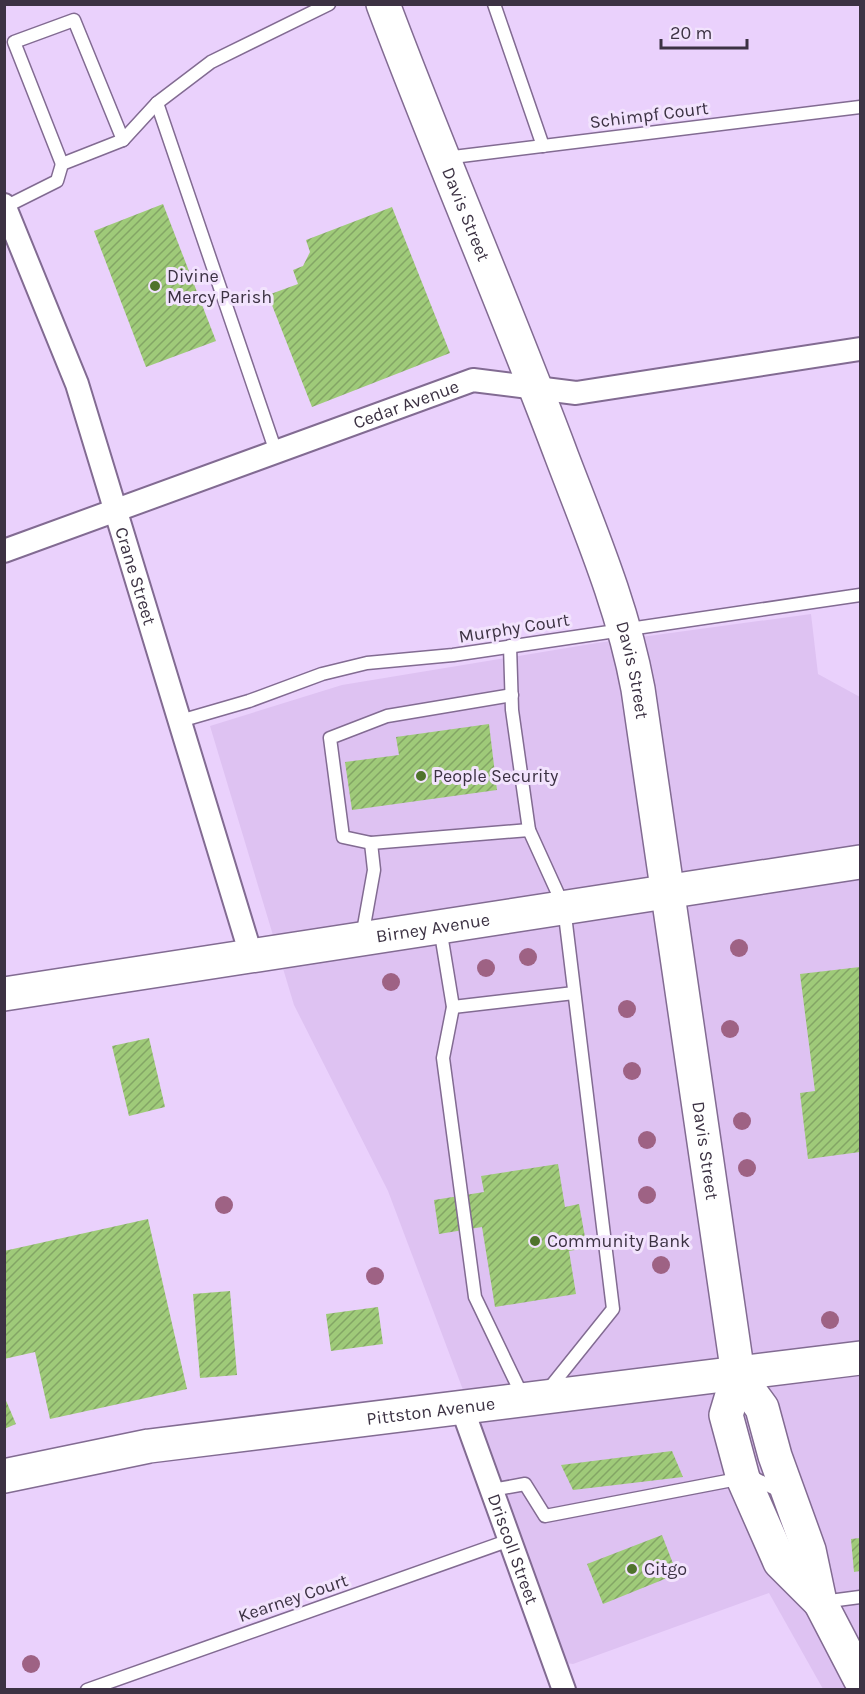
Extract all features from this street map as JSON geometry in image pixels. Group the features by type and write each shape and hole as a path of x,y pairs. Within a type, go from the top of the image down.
{"main road":[{"name":"Davis Street","path":"383,4 441,158 537,390 625,629 638,689 738,1375 726,1415 743,1478 780,1562 820,1602"},
{"name":"Birney Avenue","path":"4,994 861,862"},
{"name":"Pittston Avenue","path":"4,1476 149,1446 861,1358"},
{"name":"Davis Street","path":"738,1375 762,1408 791,1502 809,1550 820,1602 861,1679"}],"street":[{"name":"Crane Street","path":"5,206 77,384 251,955"},
{"name":"Cedar Avenue","path":"4,551 472,380 537,390 576,393 861,349"},
{"name":"Driscoll Street","path":"462,1408 564,1689"}],"lane":[{"path":"62,164 123,140 157,103 211,62 329,4"},
{"path":"494,4 543,146"},
{"path":"5,206 57,181 62,164 14,42 74,20 123,140"},
{"path":"157,103 276,452"},
{"name":"Schimpf Court","path":"441,158 861,107"},
{"name":"Murphy Court","path":"180,720 249,700 346,667 510,646 861,595"},
{"path":"439,926 453,1007 443,1058 475,1297 533,1400 613,1309 564,907 529,830 512,695 510,646"},
{"path":"512,695 387,716 330,738 343,837 371,843 529,830"},
{"path":"361,938 374,870 371,843"},
{"path":"453,1007 574,993"},
{"path":"492,1490 525,1484 545,1516 743,1478 767,1483 791,1502"},
{"name":"Kearney Court","path":"87,1689 510,1540"},
{"path":"820,1602 861,1597"}],"shaded area":[{"path":"811,614 818,674 860,697 860,1689 823,1689 769,1593 573,1664 566,1663 388,1191 294,1005 210,726 342,685 597,643"}],"building":[{"name":"Divine Mercy Parish","path":"163,204 216,341 146,367 94,231"},
{"path":"392,207 450,353 312,407 268,295 298,284 293,270 303,266 310,252 306,240"},
{"name":"People Security","path":"489,724 497,790 352,810 345,762 399,755 396,737"},
{"path":"860,967 860,1152 808,1159 800,1093 815,1091 800,974"},
{"path":"149,1038 165,1107 129,1116 112,1046"},
{"name":"Community Bank","path":"558,1164 565,1207 579,1204 587,1248 569,1251 576,1294 495,1307 482,1227 439,1234 434,1200 484,1192 481,1176"},
{"path":"148,1219 187,1389 50,1419 35,1352 4,1359 4,1251"},
{"path":"230,1291 237,1375 200,1378 193,1294"},
{"path":"378,1307 383,1344 331,1351 326,1314"},
{"path":"4,1396 16,1424 4,1429"},
{"path":"672,1451 683,1477 573,1490 561,1465"},
{"name":"Citgo","path":"662,1535 677,1574 603,1604 587,1564"},
{"path":"860,1538 860,1571 854,1572 851,1539"}],"place":[{"name":"Divine Mercy Parish","path":"155,286"},
{"name":"People Security","path":"421,776"},
{"name":"Community Bank","path":"535,1241"},
{"name":"Citgo","path":"632,1569"}]}
